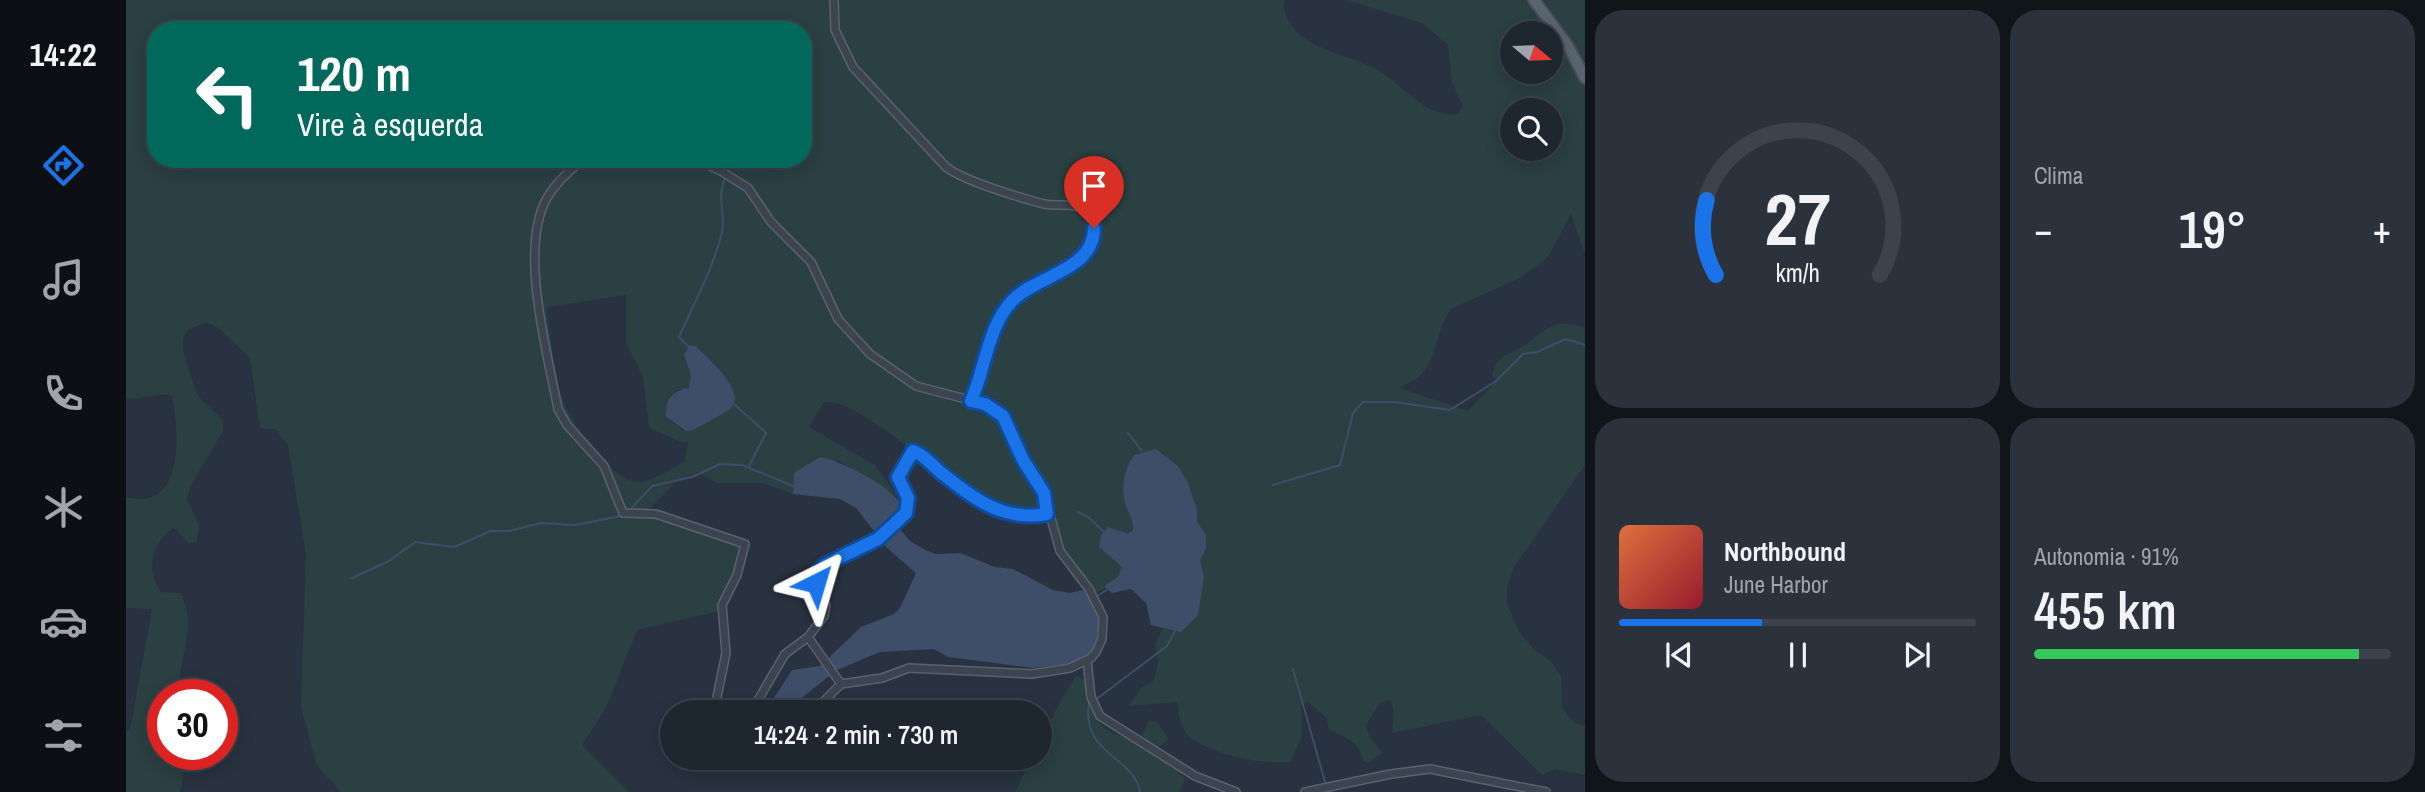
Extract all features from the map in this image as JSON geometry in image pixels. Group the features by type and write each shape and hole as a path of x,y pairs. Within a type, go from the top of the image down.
{"main road":[{"path":"1534,0 1568,46 1585,78"}],"street":[{"path":"834,0 835,30 853,67 946,167 966,178 1037,201 1079,207 1090,214 1094,235 1083,256 1019,295 1006,309 994,333 971,401"},
{"path":"573,168 556,184 547,198 537,236 537,297 558,409 567,425 604,466 622,513 660,514 745,544 737,575 722,605 726,653 717,700"},
{"path":"714,168 748,188 771,222 811,262 838,319 870,354 916,386 985,404 1003,416 1023,460 1044,493 1047,514 1060,551 1089,589 1103,617 1102,639 1096,652 1087,660 1044,673 909,668 882,678 841,684 825,700"},
{"path":"758,700 785,654 808,637 824,616 827,605 816,583 818,572 833,559 878,539 906,513 908,498 898,477 913,451 970,496 993,509 1028,517 1047,514"},
{"path":"808,637 841,684"},
{"path":"1087,660 1091,697 1100,716 1195,776 1236,792"},
{"path":"1305,792 1430,769 1546,792"}],"green space":[{"path":"126,0 1285,0 1289,21 1303,37 1319,47 1374,68 1423,105 1445,114 1458,114 1463,106 1452,83 1448,45 1422,23 1346,0 1531,0 1546,21 1500,21 1500,84 1563,84 1563,45 1573,59 1585,84 1585,254 1571,214 1548,257 1522,277 1451,309 1429,364 1413,381 1399,388 1468,411 1496,381 1492,374 1502,357 1554,325 1568,324 1585,328 1585,465 1514,567 1507,589 1507,604 1520,633 1536,651 1550,660 1561,676 1562,708 1575,723 1585,726 1585,775 1555,769 1542,775 1481,715 1392,733 1394,714 1391,700 1380,703 1366,725 1369,736 1383,753 1368,763 1363,761 1355,744 1328,728 1327,718 1308,702 1301,705 1301,739 1290,762 1266,762 1211,749 1190,737 1184,730 1177,702 1128,706 1141,688 1154,680 1158,661 1155,645 1165,622 1134,578 1091,594 1075,581 1069,571 1047,518 1020,516 973,497 890,433 852,409 824,402 809,427 875,465 899,498 839,461 794,473 793,494 762,483 717,483 698,472 677,481 645,513 741,544 748,550 740,573 720,611 637,630 606,708 582,745 629,792 341,792 317,766 301,707 306,555 288,445 275,429 260,428 250,358 217,327 207,322 188,330 183,338 183,351 197,395 223,420 223,431 190,487 187,499 199,525 197,542 189,543 174,528 160,541 152,566 156,584 161,592 181,593 186,607 188,632 180,679 147,679 147,770 185,770 180,792 126,792 126,731 130,730 152,609 126,608 126,497 145,499 159,493 168,482 174,466 176,430 172,396 126,398","holes":["626,295 626,344 643,376 649,428 681,442 688,442 685,461 640,482 629,480 604,461 571,417 560,392 547,311 548,307","690,345 699,348 735,402 712,419 685,430 666,417 675,391 689,388"]},
{"path":"1544,0 1585,0 1585,61 1563,28 1563,21 1558,21"},
{"path":"1077,675 1093,686 1102,710 1097,715 1106,729 1133,739 1142,734 1149,721 1157,722 1169,739 1155,749 1185,779 1180,792 1015,792 1026,770 1052,770 1052,718"}],"water":[{"path":"690,345 696,346 724,376 734,393 735,401 725,412 693,430 686,431 666,417 666,411 674,394 689,388 691,375 684,355"},
{"path":"1156,449 1178,466 1188,483 1197,510 1197,522 1206,535 1206,548 1200,561 1204,577 1198,615 1181,632 1151,625 1146,603 1131,589 1112,593 1104,586 1118,577 1122,567 1099,547 1101,535 1108,527 1128,534 1133,530 1124,497 1126,472 1135,455"},
{"path":"820,457 842,464 880,484 899,501 904,510 895,523 910,541 925,550 936,554 960,553 995,567 1013,569 1053,590 1070,593 1082,590 1088,593 1100,614 1096,647 1089,656 1070,663 1033,668 948,657 934,649 880,652 837,670 799,700 775,700 774,698 792,670 820,666 861,627 894,614 900,608 916,573 887,548 856,508 840,499 793,494 794,473"}],"waterway":[{"path":"690,348 679,337 718,246 723,225 721,192 725,179"},
{"path":"1273,485 1340,465 1353,413 1363,402 1395,402 1450,410 1496,381 1523,354 1537,352 1566,339 1585,345"},
{"path":"734,404 766,433 749,466"},
{"path":"1128,433 1142,451"},
{"path":"630,510 652,486 692,477 720,464 742,465 793,486"},
{"path":"1078,512 1088,517 1104,532"},
{"path":"352,578 389,561 415,542 454,547 491,531 509,531 541,523 575,525 621,516"},
{"path":"1097,596 1108,589"},
{"path":"1098,698 1167,646 1175,631"},
{"path":"1293,669 1325,782"},
{"path":"1089,703 1089,720 1093,734 1100,745 1128,770 1136,780 1140,792"}],"route":[{"path":"816,583 818,572 824,565 878,539 906,513 908,498 897,481 901,468 913,451 918,452 975,500 993,509 1028,517 1047,514 1044,493 1023,460 1003,416 985,404 971,401 994,333 1006,309 1019,295 1083,256 1094,235 1094,228"}]}
